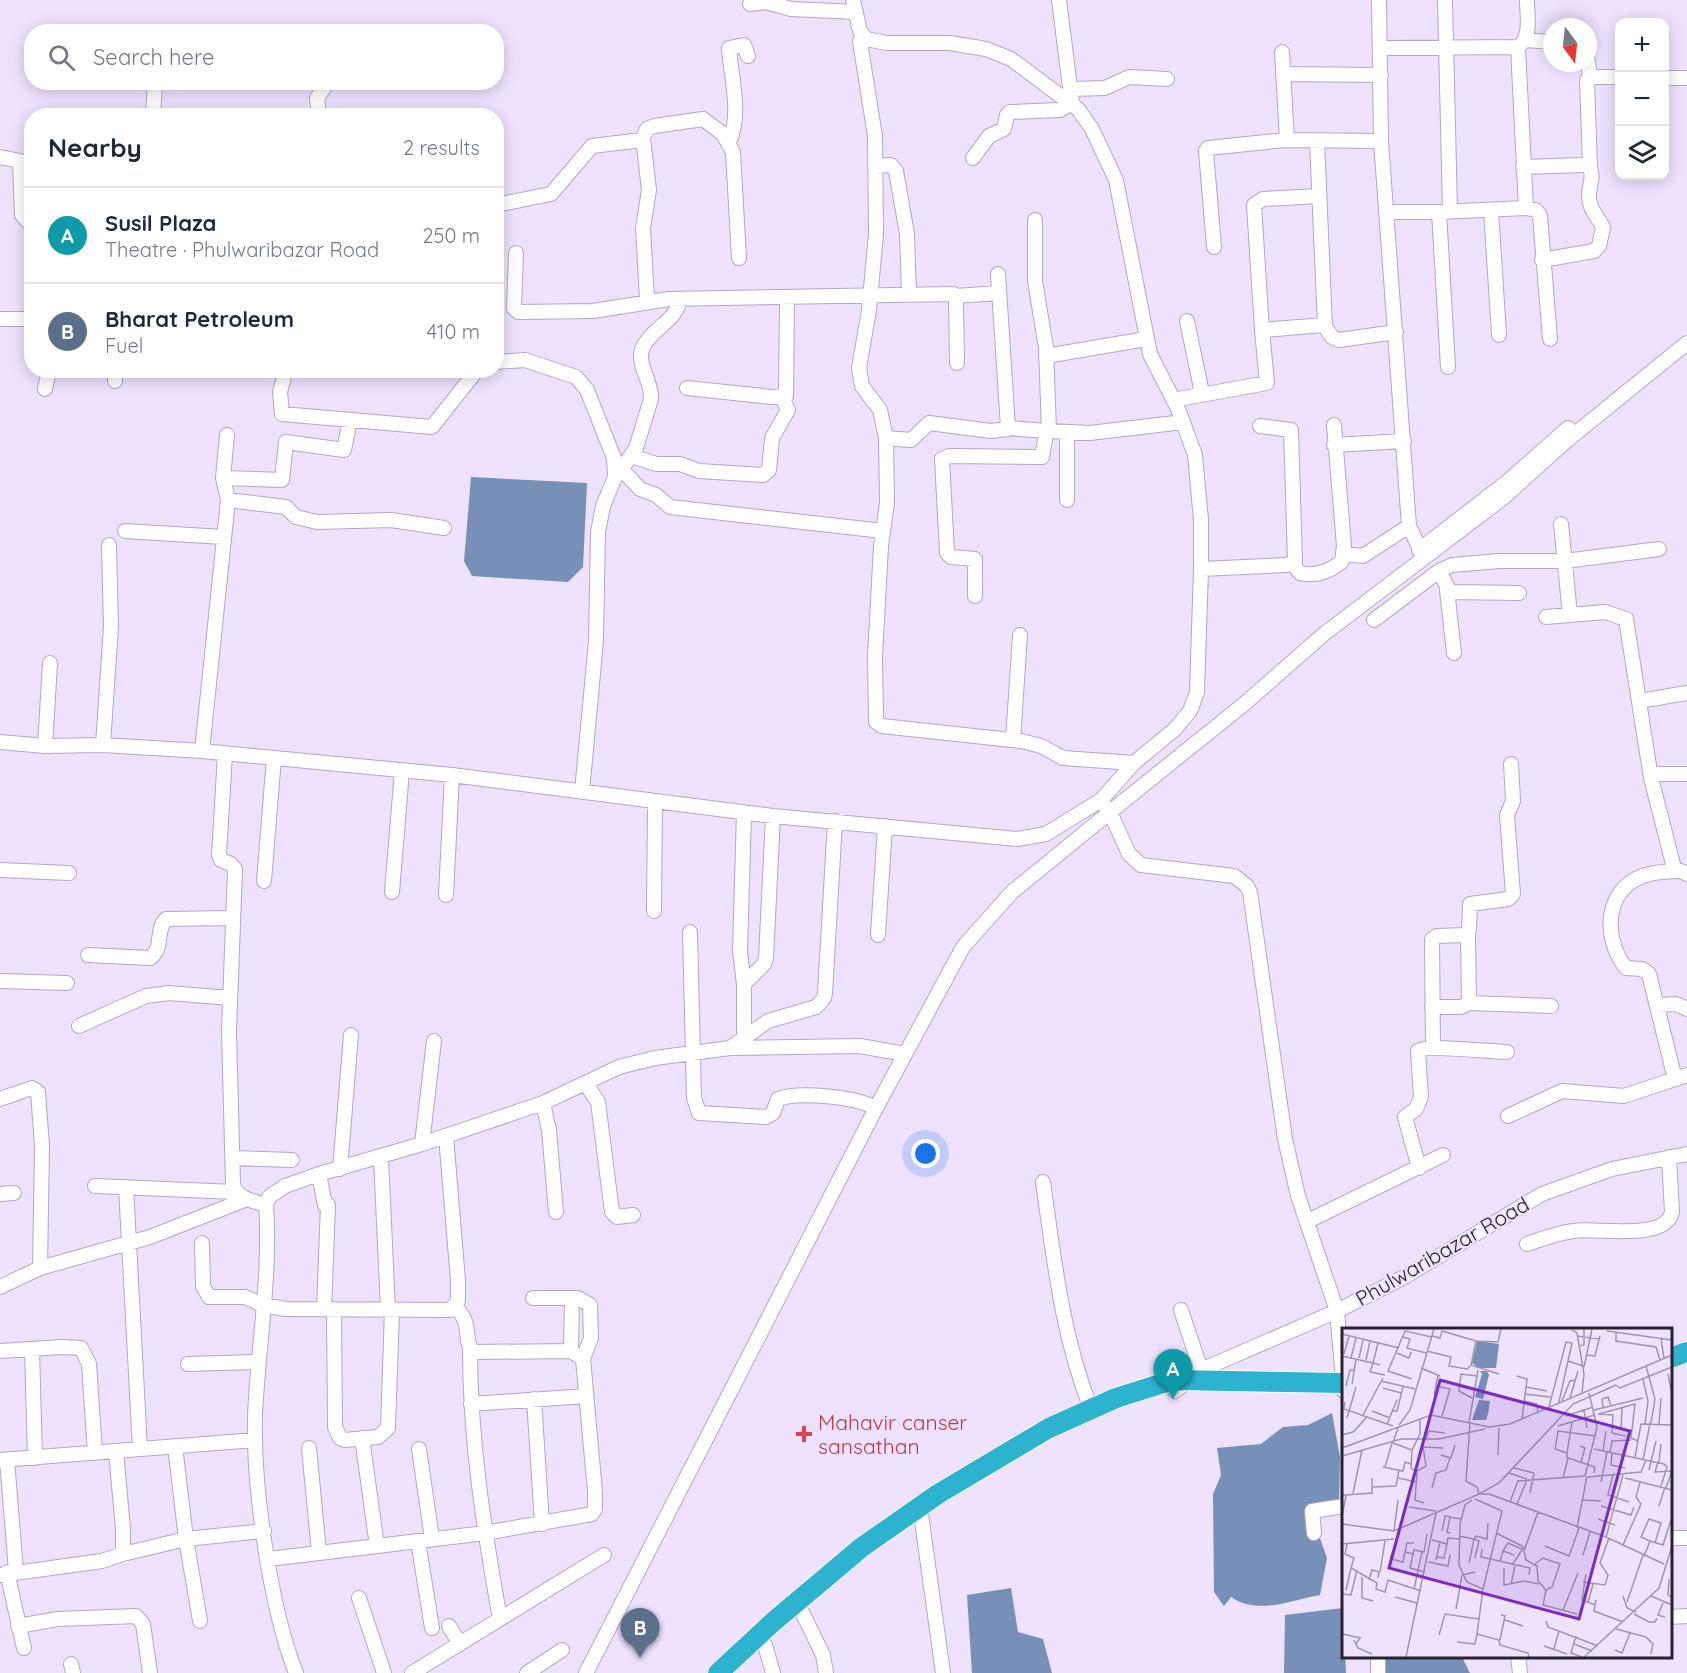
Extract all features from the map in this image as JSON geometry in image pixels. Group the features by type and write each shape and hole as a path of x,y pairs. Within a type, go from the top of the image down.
{"highway":[{"path":"1672,1358 1687,1352"},
{"path":"1672,1370 1687,1363"},
{"path":"718,1673 827,1576 1049,1428 1156,1384 1188,1380 1342,1383"},
{"path":"734,1673 801,1612 920,1512 1054,1437 1188,1380 1207,1388 1342,1391"}],"street":[{"path":"0,742 45,746 103,745 225,753 452,775 773,816 1027,839 1046,834 1101,800 1134,763 1184,721 1194,702 1197,682 1201,569 1199,480 1191,441 1156,369 1146,339 1116,180 1087,119 1072,96 1059,0"},
{"path":"1379,0 1382,48 1381,141 1409,526 1422,554"},
{"path":"1445,0 1448,49 1445,211 1448,367"},
{"path":"1526,208 1521,44 1527,0"},
{"path":"750,4 766,2 791,9 855,6 862,36 860,42 875,136 876,234 859,368 862,386 880,410 886,438 887,496 875,656 876,722 882,726 925,732 1013,740 1041,746 1063,758 1134,763"},
{"path":"862,36 866,39 887,43 950,43 986,49 1011,59 1072,96"},
{"path":"1382,48 1448,49 1543,43"},
{"path":"729,142 733,134 734,119 729,48 744,45 748,56"},
{"path":"1282,52 1287,140"},
{"path":"1542,260 1594,251 1599,246 1602,228 1589,202 1592,177 1587,80 1590,78 1589,72"},
{"path":"1283,74 1380,75"},
{"path":"973,158 989,136 1004,129 1006,115 1010,112 1060,110 1072,96 1105,88 1129,77 1167,79"},
{"path":"1590,78 1615,77"},
{"path":"1669,78 1687,78"},
{"path":"153,108 155,90"},
{"path":"318,108 317,98 322,90"},
{"path":"504,203 551,194 592,146 635,142 643,138 649,128 654,126 699,118 706,121 729,142 734,158 739,258"},
{"path":"643,138 649,190 643,228 647,300"},
{"path":"1214,247 1206,149 1287,140 1381,141"},
{"path":"1317,141 1325,326 1335,339 1396,332"},
{"path":"0,157 20,161 24,217"},
{"path":"875,166 891,165 896,171 907,234 909,295"},
{"path":"1523,167 1590,166"},
{"path":"1173,400 1267,383 1254,205 1263,199 1319,196"},
{"path":"1387,212 1526,208 1539,212 1550,339"},
{"path":"1491,210 1499,335"},
{"path":"975,596 975,559 951,557 947,553 942,459 949,456 1042,458 1047,430 1046,356 1036,292 1035,220"},
{"path":"516,253 516,312 593,311 647,300 787,299 870,294 954,296 999,293"},
{"path":"998,274 1008,429"},
{"path":"954,296 957,363"},
{"path":"582,792 596,641 598,532 617,473 632,456 639,441 652,393 642,362 642,348 660,326 676,314 680,299"},
{"path":"687,388 786,396 789,390 787,299"},
{"path":"0,319 24,319"},
{"path":"1186,321 1202,393"},
{"path":"1262,330 1325,326"},
{"path":"1046,356 1146,339"},
{"path":"586,1673 876,1108 963,947 979,926 1019,886 1243,705 1324,634 1422,554 1503,498 1602,411 1687,343"},
{"path":"504,361 525,360 573,374 580,380 609,442 617,473"},
{"path":"45,389 47,378"},
{"path":"284,378 280,392 282,414 432,427 471,378"},
{"path":"632,456 656,464 680,464 699,471 763,475 769,470 773,434 788,411 782,397"},
{"path":"223,478 282,480 286,442 344,450 350,420"},
{"path":"886,438 911,440 929,423 991,431 1047,430 1067,433 1112,431 1183,422"},
{"path":"1293,564 1300,573 1313,575 1338,565 1344,554 1334,424"},
{"path":"1260,426 1291,430 1296,557 1293,564"},
{"path":"1067,433 1067,500"},
{"path":"202,751 228,500 223,478 227,435"},
{"path":"1334,446 1404,441"},
{"path":"617,473 627,474 640,489 656,495 670,507 883,531"},
{"path":"228,500 286,507 296,517 317,522 391,520 444,528"},
{"path":"1561,524 1570,615"},
{"path":"1344,554 1363,556 1409,526"},
{"path":"125,531 223,537"},
{"path":"103,745 111,626 109,545"},
{"path":"1374,620 1439,571 1452,565 1473,562 1565,561 1659,549"},
{"path":"1201,569 1293,564"},
{"path":"1439,571 1447,590 1454,653"},
{"path":"1447,590 1455,593 1519,593"},
{"path":"1546,617 1605,612 1626,619 1651,774 1668,850 1682,872"},
{"path":"1013,740 1020,635"},
{"path":"45,746 50,663"},
{"path":"1640,701 1687,693"},
{"path":"225,753 219,855 221,860 231,864 235,869 231,918 229,1085 235,1192"},
{"path":"264,881 274,758"},
{"path":"1469,1003 1470,904 1508,899 1513,894 1507,815 1513,801 1511,764"},
{"path":"392,892 402,771"},
{"path":"1651,774 1687,774"},
{"path":"446,895 452,775"},
{"path":"1101,800 1110,812 1129,854 1141,865 1234,876 1246,885 1250,892 1285,1139 1293,1176 1337,1311 1342,1371"},
{"path":"654,910 655,802"},
{"path":"744,812 740,951 744,984 744,1038"},
{"path":"744,984 764,964 766,958 773,816"},
{"path":"730,1047 768,1022 810,1009 824,998 835,821"},
{"path":"878,935 885,826"},
{"path":"0,870 69,873"},
{"path":"1508,1116 1562,1091 1624,1096 1681,1077 1649,974 1642,969 1626,968 1614,951 1610,940 1610,923 1617,899 1627,885 1653,873 1682,872"},
{"path":"88,955 150,958 157,950 159,929 166,919 231,918"},
{"path":"690,932 694,1104 699,1113 766,1116 773,1113 778,1099 791,1096 849,1099 876,1108"},
{"path":"1433,1047 1432,939 1468,933"},
{"path":"0,981 67,983"},
{"path":"79,1026 146,996 169,993 230,998"},
{"path":"1432,1007 1461,1007 1469,1003 1551,1006"},
{"path":"1658,1005 1676,1004 1687,1009"},
{"path":"340,1168 351,1035"},
{"path":"422,1144 434,1041"},
{"path":"296,1673 283,1634 269,1560 255,1440 258,1362 267,1269 266,1206 274,1191 320,1174 422,1144 543,1103 637,1062 730,1047 860,1046 905,1054"},
{"path":"1419,1168 1405,1117 1416,1109 1421,1098 1418,1051 1424,1047 1433,1047 1467,1052 1507,1052"},
{"path":"586,1084 598,1102 612,1212 617,1217 633,1215"},
{"path":"0,1099 32,1088 36,1089 40,1098 42,1146 40,1268"},
{"path":"543,1103 549,1130 556,1212"},
{"path":"446,1136 458,1281 455,1306 466,1322 470,1350 471,1404 485,1533 500,1619"},
{"name":"Phulwaribazar Road","path":"1188,1380 1337,1311 1406,1276 1542,1194 1612,1169 1687,1154"},
{"path":"1308,1221 1443,1155"},
{"path":"320,1174 326,1205 335,1427 340,1438 378,1437 388,1428 390,1310 381,1157"},
{"path":"1527,1244 1572,1231 1624,1232 1663,1225 1671,1218 1672,1212 1669,1157"},
{"path":"233,1158 292,1160"},
{"path":"1043,1182 1063,1318 1075,1364 1091,1409"},
{"path":"95,1186 235,1192 266,1206"},
{"path":"126,1187 140,1449"},
{"path":"0,1287 40,1268 128,1244 247,1199"},
{"path":"202,1243 203,1286 207,1295 214,1298 245,1297 263,1305 286,1309 442,1311 455,1306"},
{"path":"269,1560 485,1533 586,1517 595,1509 584,1359 591,1338 591,1310 585,1300 533,1298"},
{"path":"571,1352 572,1298"},
{"path":"1181,1310 1188,1380"},
{"path":"0,1352 74,1346 81,1348 86,1355 95,1453"},
{"path":"32,1349 35,1458"},
{"path":"470,1350 484,1354 571,1352 584,1359"},
{"path":"188,1364 258,1362"},
{"path":"471,1404 586,1396"},
{"path":"534,1399 542,1524"},
{"path":"362,1438 377,1546"},
{"path":"24,1648 7,1572 3,1460 255,1440"},
{"path":"175,1446 186,1539 200,1622"},
{"path":"309,1448 320,1553"},
{"path":"419,1449 432,1628"},
{"path":"116,1451 123,1554"},
{"path":"1314,1533 1312,1511 1342,1506"},
{"path":"920,1512 943,1673"},
{"path":"7,1572 102,1561 186,1539 264,1531"},
{"path":"412,1673 604,1555"},
{"path":"359,1598 384,1673"},
{"path":"801,1612 820,1648 826,1673"},
{"path":"18,1626 58,1619 136,1616 143,1624 150,1673"},
{"path":"1672,1617 1687,1616"},
{"path":"449,1626 460,1644"},
{"path":"765,1645 773,1673"},
{"path":"527,1673 562,1650"},
{"path":"1518,1658 1520,1673"}],"water":[{"path":"471,477 587,483 583,567 568,582 472,576 464,561"},
{"path":"1332,1413 1340,1457 1339,1507 1314,1510 1316,1527 1327,1558 1320,1595 1263,1606 1241,1602 1231,1597 1224,1606 1214,1592 1213,1494 1221,1475 1217,1448 1261,1444 1283,1427 1308,1425"},
{"path":"1011,1588 1018,1632 1043,1639 1052,1673 972,1673 967,1595"},
{"path":"1342,1608 1342,1658 1345,1658 1346,1673 1284,1673 1285,1615"},
{"path":"1383,1658 1462,1658 1470,1673 1382,1673"}],"place":[{"name":"Susil Plaza","path":"1173,1399"},
{"name":"Mahavir canser sansathan","path":"804,1434"},
{"name":"Bharat Petroleum","path":"640,1658"}]}
